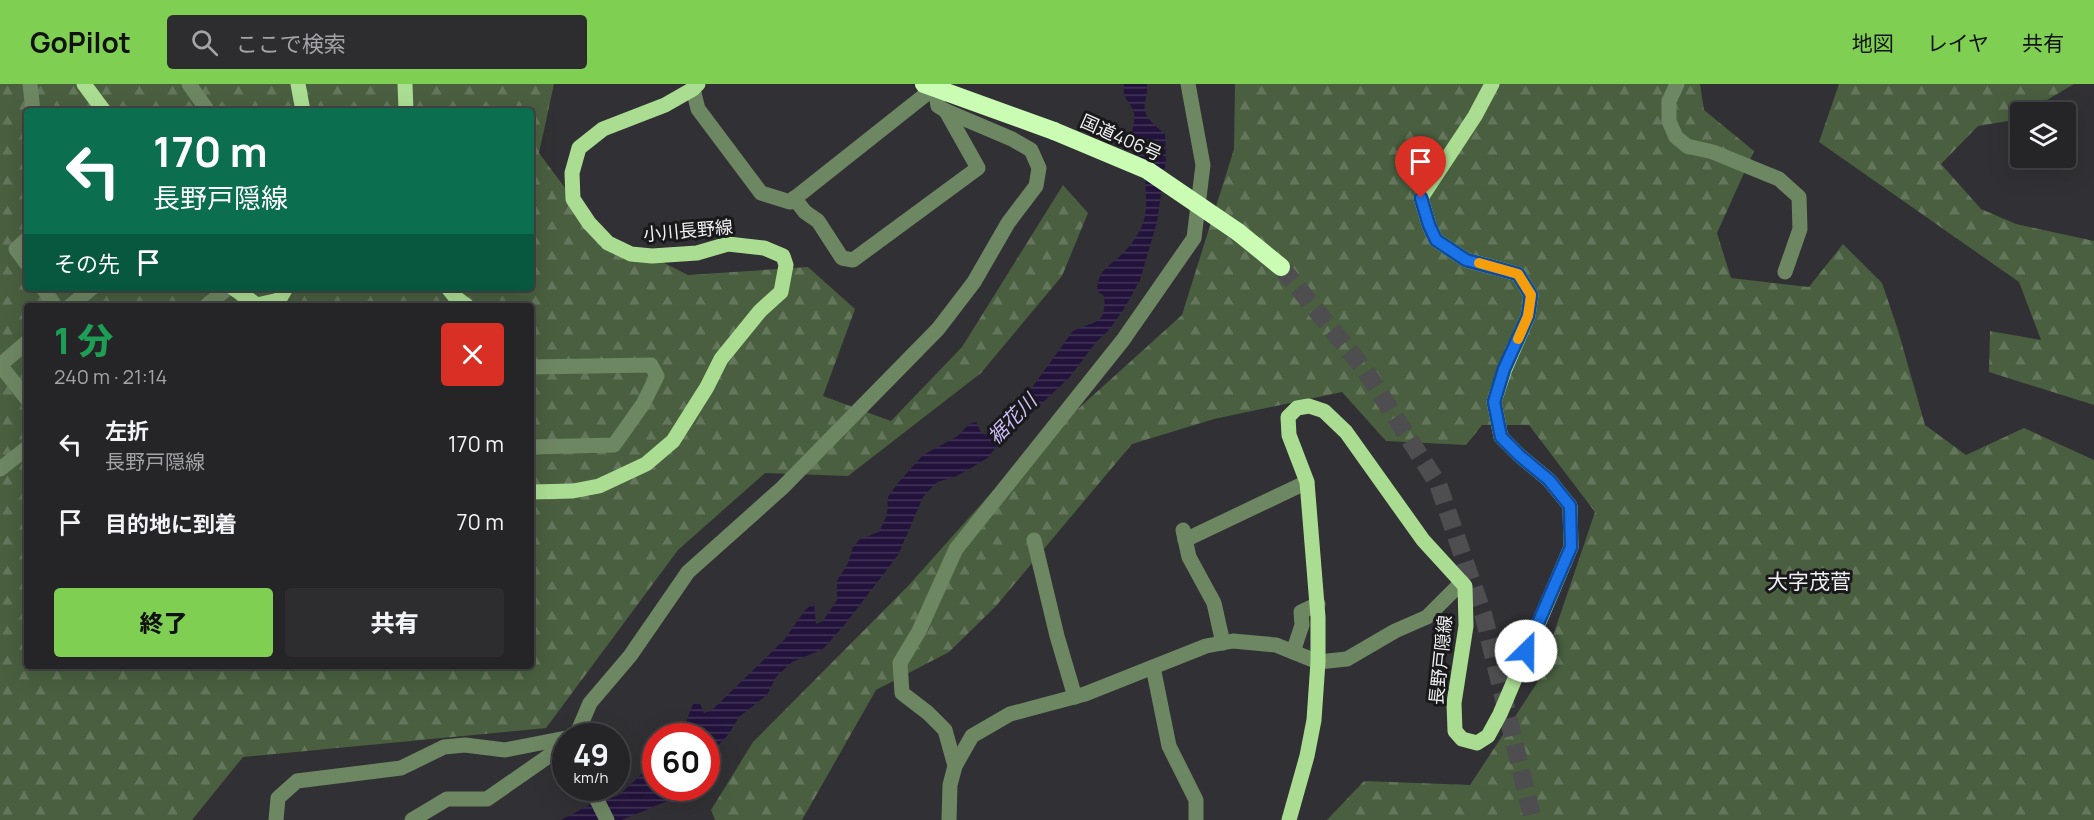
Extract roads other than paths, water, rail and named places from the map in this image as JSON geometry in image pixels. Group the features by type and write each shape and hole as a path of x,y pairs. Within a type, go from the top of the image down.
{"highway":[{"name":"国道406号","path":"930,86 1054,131 1147,170 1238,232 1281,267"}],"main road":[{"path":"84,84 102,108"},
{"path":"298,84 302,108"},
{"path":"405,84 406,108"},
{"name":"長野戸隠線","path":"1462,582 1465,586 1466,626 1454,703 1455,731 1462,739 1477,743 1488,736 1500,714 1571,547 1570,506 1549,480 1501,437 1494,402 1504,369 1528,316 1531,295 1518,274 1466,260 1436,240 1421,198 1475,116 1492,84"},
{"name":"小川長野線","path":"534,492 599,486 646,464 673,441 707,387 721,359 760,311 781,292 786,265 783,256 764,248 728,244 697,253 652,256 631,254 608,243 589,223 573,199 572,173 579,148 603,129 665,105 695,86"},
{"path":"237,291 254,303"},
{"path":"266,303 279,300 284,291"},
{"path":"450,291 463,303"},
{"path":"1289,820 1307,756 1314,720 1318,662 1318,604 1307,482 1289,435 1288,417 1297,408 1309,406 1324,411 1346,432 1423,540 1462,582"}],"street":[{"path":"30,84 33,108"},
{"path":"189,84 206,108"},
{"path":"955,766 945,730 902,693 900,663 919,631 956,549 1123,340 1194,238 1203,165 1188,84"},
{"path":"1677,84 1669,101 1670,121 1677,137 1687,146 1713,152 1779,179 1799,197 1800,229 1785,272"},
{"path":"581,723 590,703 630,656 688,572 782,488 938,329 974,282 1008,223 1036,186 1039,168 1031,150 1012,139 938,106 930,86 790,201 761,193 698,109 695,86"},
{"path":"794,198 805,212 818,221 842,258 853,260 978,168 946,111"},
{"path":"24,242 16,249 24,260"},
{"path":"74,303 88,291"},
{"path":"210,303 224,291"},
{"path":"24,345 0,365 24,395"},
{"path":"534,367 651,365 657,376 643,404 614,445 534,447"},
{"path":"0,469 24,450"},
{"path":"1223,643 1214,603 1189,556 1184,535 1307,482"},
{"path":"1034,540 1057,636 1075,697"},
{"path":"949,820 950,785 955,766 972,736 1010,714 1075,697 1206,646 1233,641 1276,645 1318,662 1347,659 1371,644 1427,617 1462,582"},
{"path":"1293,652 1302,625 1301,612 1318,604"},
{"path":"1153,667 1169,746 1196,800 1196,820"},
{"path":"276,820 278,798 297,781 401,768 444,747 465,746 506,750 552,741"},
{"path":"412,820 447,799 488,800 552,754"},
{"path":"598,801 607,820"}],"water":[{"name":"裾花川","path":"1124,84 1147,84 1146,113 1165,134 1166,159 1157,222 1140,280 1124,309 1069,378 997,445 989,457 955,477 937,482 923,497 898,555 823,649 792,662 776,677 767,695 739,717 720,743 720,723 686,723 694,702 700,704 704,713 711,711 785,639 805,610 814,603 816,624 823,621 837,600 837,581 848,563 853,547 860,539 879,532 887,515 888,497 923,455 958,436 969,424 976,422 982,434 990,435 1020,404 1073,331 1098,321 1101,317 1104,296 1097,291 1099,278 1104,270 1133,242 1142,227 1146,211 1144,171 1132,133 1134,113 1125,97"},
{"path":"642,774 642,801 667,801 622,820 561,820 595,802 630,801 630,785"}],"tunnel":[{"path":"1281,267 1365,370 1438,484 1484,617 1533,820"}],"district":[{"name":"大字茂菅","path":"1809,582"}]}
